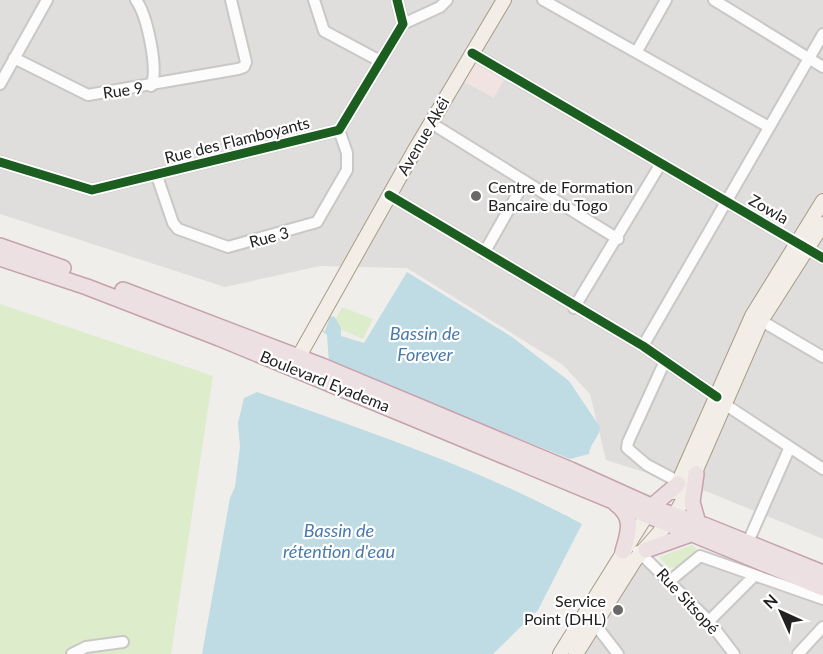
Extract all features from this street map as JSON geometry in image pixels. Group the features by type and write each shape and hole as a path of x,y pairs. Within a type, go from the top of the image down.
{"highway":[{"path":"0,246 221,326 295,362 571,470 657,515 686,481"},
{"name":"Boulevard Eyadema","path":"0,258 295,362 614,502 694,529 823,588"},
{"path":"686,481 692,502 694,529"},
{"path":"614,502 624,510 630,522 637,553 694,529 748,542 823,573"}],"main road":[{"name":"Avenue Akéi","path":"295,362 389,195 504,0"},
{"path":"560,654 589,620 637,553 657,515 686,481 757,318 803,246 823,201"},
{"path":"803,246 823,224"},
{"path":"637,553 657,515"},
{"path":"576,654 589,620"}],"street":[{"path":"0,84 47,0"},
{"name":"Rue 9","path":"14,58 82,94 151,86 156,75 149,39 136,0"},
{"path":"151,86 244,67 246,62 231,0"},
{"path":"314,0 324,31 380,61"},
{"path":"397,0 403,24"},
{"path":"339,130 403,24 440,7 447,0"},
{"path":"543,0 769,127"},
{"path":"637,51 666,0"},
{"path":"714,0 823,67"},
{"path":"643,346 769,127 805,57 823,34"},
{"name":"Zowla","path":"472,53 660,165 823,258"},
{"path":"431,123 618,239"},
{"name":"Rue des Flamboyants","path":"0,162 92,190 158,176 339,130"},
{"name":"Rue 3","path":"158,176 173,223 178,228 221,246 243,244 309,225 322,217 347,170 347,153 339,130"},
{"path":"574,308 618,239 660,165"},
{"path":"483,252 525,181"},
{"path":"389,195 574,308 643,346 789,448 823,469"},
{"path":"757,318 823,357"},
{"path":"665,361 627,448 647,465 686,481"},
{"path":"748,542 789,448"},
{"name":"Rue Sitsopé","path":"637,553 670,580 709,621 734,654"},
{"path":"670,580 698,556 823,599"},
{"path":"709,621 754,576"},
{"path":"589,620 618,654"},
{"path":"798,654 823,627"},
{"path":"72,654 86,647 123,642"}],"shaded area":[{"path":"0,0 823,0 823,539 708,492 606,460 590,394 563,365 407,268 320,266 225,287 0,214"},
{"path":"475,59 506,76 494,98 463,81"},
{"path":"646,553 678,577 702,560 823,594 823,654 582,654"}],"green space":[{"path":"0,304 213,376 171,654 0,654"},
{"path":"342,307 373,319 363,339 332,326"},
{"path":"692,545 697,549 677,567 669,568 659,557"}],"water":[{"name":"Bassin de Forever","path":"407,272 512,337 569,381 600,427 589,454 570,459 329,363 327,335 321,330 325,331 330,317 334,316 341,328 341,336 364,343"},
{"name":"Bassin de rétention d'eau","path":"257,392 381,436 462,468 503,485 582,524 538,610 493,654 202,654 230,498 235,487 240,447 238,423 244,398"}],"cycle path":[{"path":"0,162 92,190 339,130 403,24 397,0"},
{"path":"472,53 823,258"},
{"path":"389,195 643,346 717,397"}],"place":[{"name":"Centre de Formation Bancaire du Togo","path":"476,196"},
{"name":"Service Point (DHL)","path":"618,610"}]}
